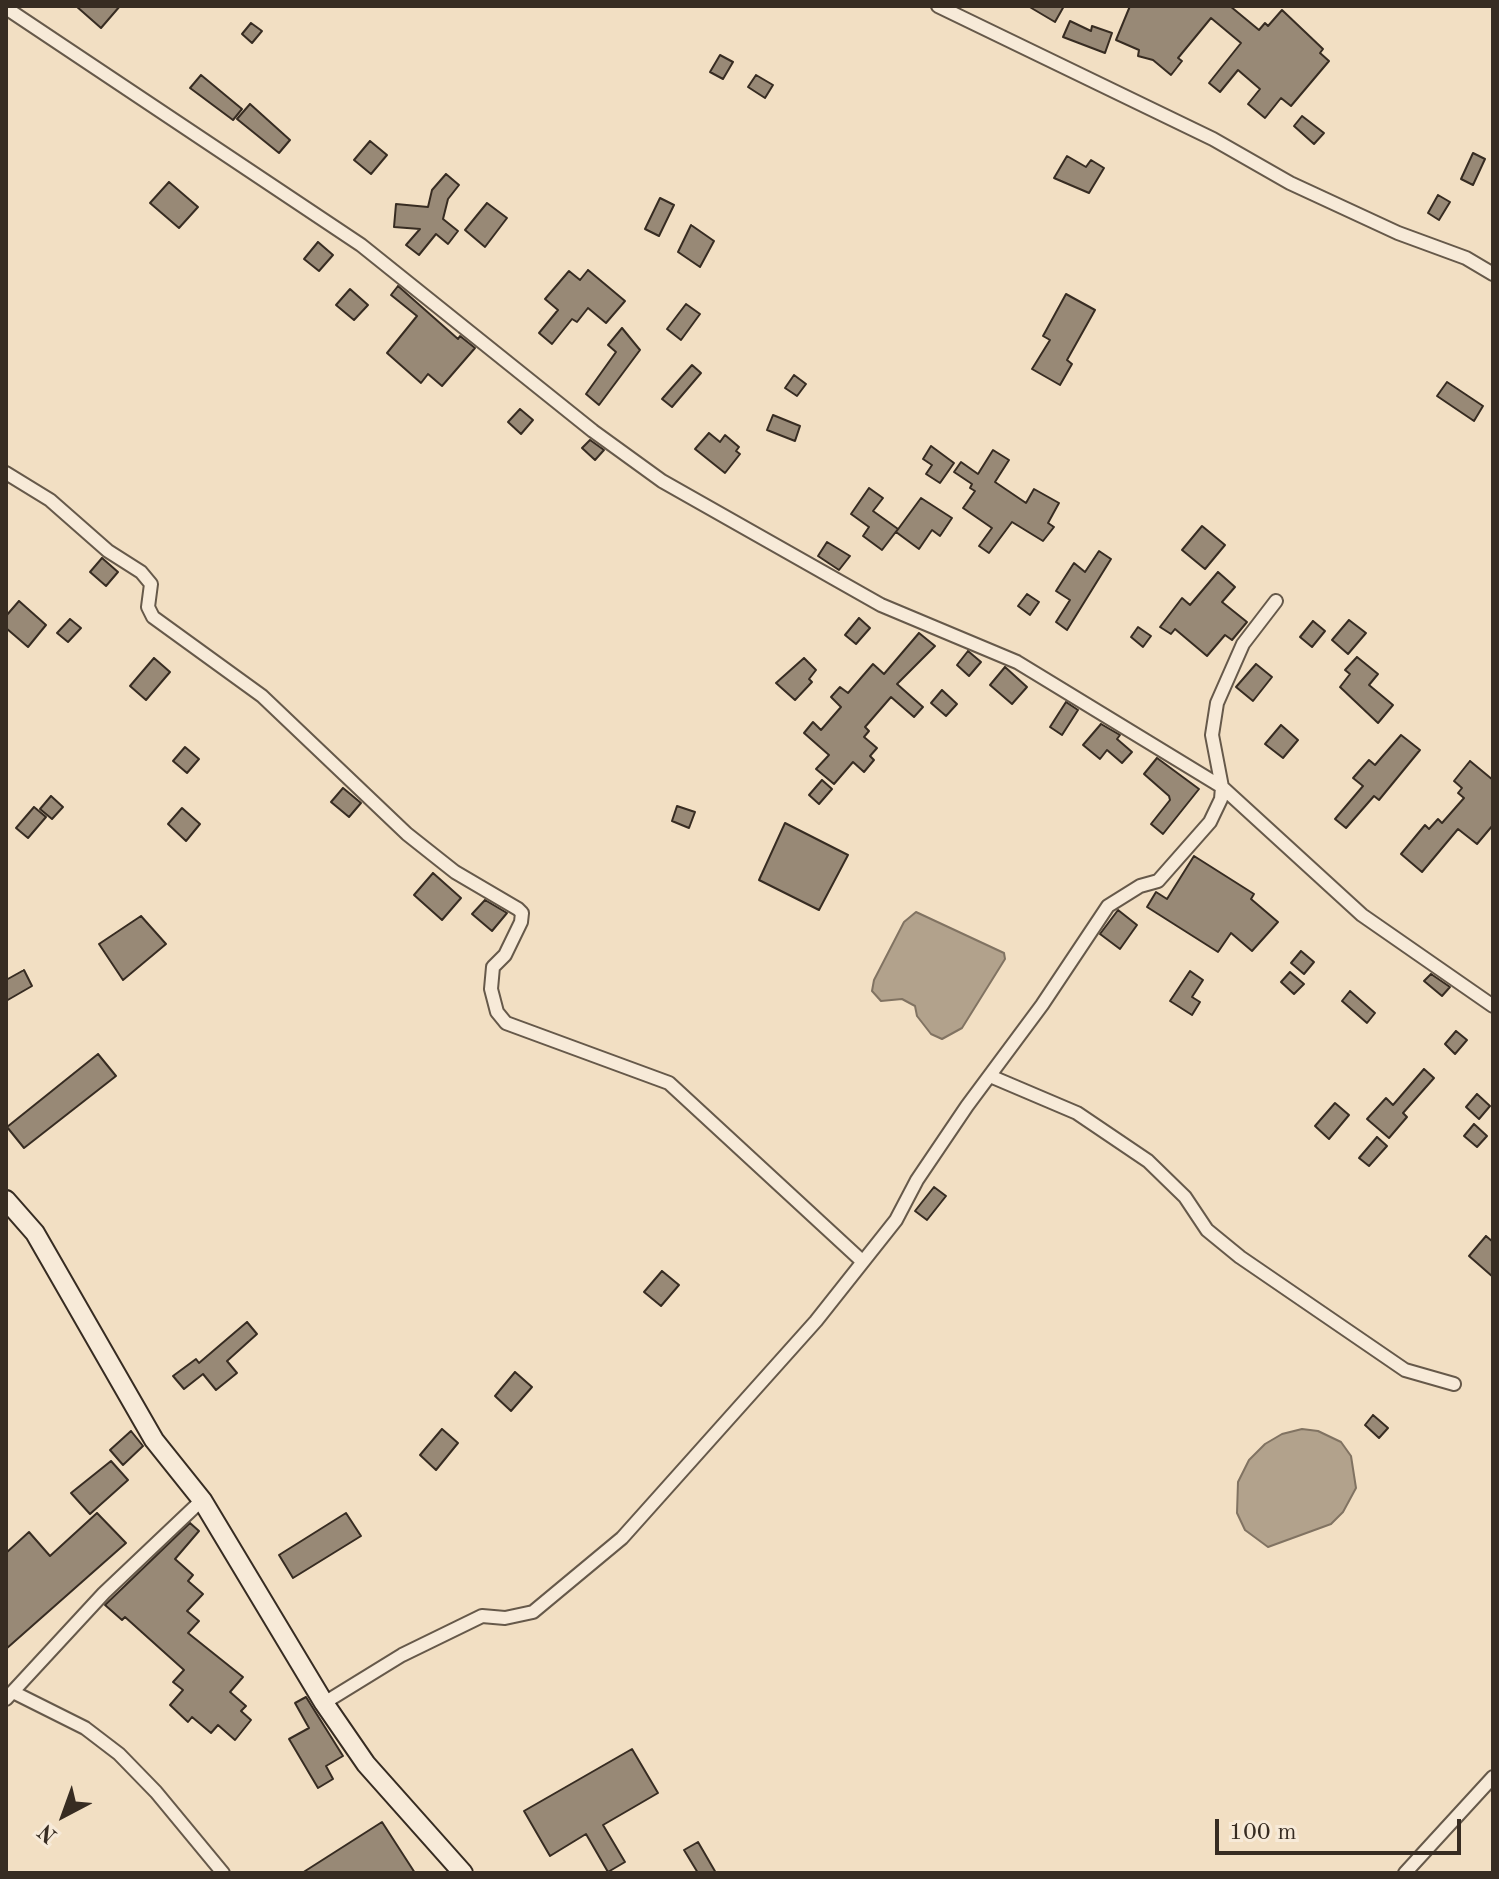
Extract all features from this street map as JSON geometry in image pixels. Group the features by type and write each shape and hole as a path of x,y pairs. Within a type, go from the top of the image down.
{"street":[{"path":"938,6 1213,139 1290,183 1398,233 1466,258 1493,274"},
{"path":"6,8 361,245 593,431 662,481 881,605 1017,662 1222,787 1362,915 1493,1006"},
{"path":"6,473 50,500 108,551 141,572 151,584 148,607 153,617 262,696 407,834 455,872 522,913 521,922 505,955 493,967 491,989 497,1012 506,1023 669,1083 862,1261"},
{"path":"324,1703 402,1655 482,1616 505,1618 533,1612 622,1538 816,1321 896,1220 917,1180 1108,906 1140,886 1158,881 1210,822 1221,799 1222,787 1212,735 1217,703 1243,644 1276,601"},
{"path":"990,1076 1077,1113 1148,1161 1185,1197 1207,1230 1240,1257 1405,1370 1454,1384"},
{"path":"6,1200 35,1233 154,1440 202,1500 324,1703 366,1764 463,1873"},
{"path":"202,1500 104,1593 9,1695 85,1728 119,1754 156,1792 223,1873"},
{"path":"1405,1873 1493,1777"}],"shaded area":[{"path":"916,912 1004,953 1005,959 962,1028 942,1039 931,1034 917,1016 915,1006 902,999 881,1001 872,991 874,980 904,922"},
{"path":"1302,1429 1318,1431 1341,1442 1351,1456 1356,1488 1343,1512 1331,1524 1268,1547 1245,1530 1237,1513 1238,1482 1249,1460 1265,1444 1282,1434"}],"building":[{"path":"76,6 120,6 101,28"},
{"path":"1028,6 1064,6 1055,22"},
{"path":"1130,6 1230,6 1259,30 1265,23 1268,26 1282,10 1323,49 1320,53 1329,61 1291,106 1281,98 1265,118 1248,104 1260,89 1238,70 1220,92 1209,83 1241,43 1211,18 1178,58 1182,61 1171,75 1153,60 1138,56 1139,50 1116,40"},
{"path":"1070,21 1091,31 1092,26 1112,33 1105,53 1063,37"},
{"path":"251,23 262,31 252,43 242,34"},
{"path":"720,55 733,62 723,79 710,72"},
{"path":"201,75 242,109 233,120 190,88"},
{"path":"756,75 773,85 765,98 748,87"},
{"path":"250,104 290,140 279,153 237,119"},
{"path":"1302,116 1324,133 1314,144 1294,126"},
{"path":"370,141 387,155 371,174 354,160"},
{"path":"1473,153 1485,159 1473,185 1461,179"},
{"path":"1067,156 1086,167 1091,160 1104,168 1089,193 1054,178"},
{"path":"446,174 459,185 448,199 443,219 458,231 448,244 436,234 419,255 406,245 420,229 394,227 396,204 428,207 432,190"},
{"path":"169,182 198,207 179,228 150,203"},
{"path":"1438,195 1450,202 1439,220 1428,213"},
{"path":"660,198 674,205 659,236 645,229"},
{"path":"487,203 507,218 485,247 465,230"},
{"path":"691,225 714,241 700,267 678,252"},
{"path":"318,242 333,255 319,271 304,259"},
{"path":"588,270 625,301 606,323 588,308 577,322 572,319 552,344 539,333 558,310 545,299 569,271 580,280"},
{"path":"398,286 458,339 460,336 475,348 442,386 428,374 421,383 387,353 417,316 391,295"},
{"path":"350,289 368,305 354,320 336,305"},
{"path":"1066,294 1095,310 1067,360 1072,364 1060,385 1032,369 1050,340 1043,336"},
{"path":"686,304 700,314 681,340 667,329"},
{"path":"622,328 640,350 599,405 586,394 616,352 608,345"},
{"path":"692,365 701,373 672,407 662,399"},
{"path":"794,375 806,384 797,396 785,388"},
{"path":"1447,382 1483,406 1474,421 1437,396"},
{"path":"520,409 533,420 521,434 508,422"},
{"path":"773,415 800,426 795,441 767,430"},
{"path":"709,433 720,442 725,435 739,447 736,451 740,454 725,473 695,449"},
{"path":"590,440 604,450 595,460 582,448"},
{"path":"931,446 954,463 940,483 926,474 932,465 923,459"},
{"path":"993,450 1009,460 995,482 1026,503 1034,489 1059,503 1048,523 1054,527 1043,541 1012,522 989,553 979,546 992,528 963,508 975,491 970,488 972,484 954,472 961,462 978,474"},
{"path":"869,488 883,498 873,511 898,529 882,550 863,536 869,527 851,514"},
{"path":"921,498 952,518 940,536 932,530 919,549 896,532"},
{"path":"1202,526 1225,545 1205,569 1182,550"},
{"path":"827,542 850,556 839,570 818,556"},
{"path":"1099,551 1111,559 1067,630 1056,622 1070,600 1056,591 1074,563 1085,572"},
{"path":"102,558 118,572 106,586 90,572"},
{"path":"1218,572 1235,587 1222,602 1247,622 1232,640 1225,635 1207,656 1175,629 1171,634 1160,627 1182,598 1190,605"},
{"path":"1027,594 1039,602 1030,615 1018,606"},
{"path":"19,601 46,625 28,647 6,628 6,616"},
{"path":"859,618 870,628 856,644 845,635"},
{"path":"70,619 81,628 68,642 57,633"},
{"path":"1349,620 1366,633 1348,654 1332,640"},
{"path":"1313,621 1325,631 1312,647 1300,637"},
{"path":"1138,627 1151,636 1143,647 1131,637"},
{"path":"919,633 935,646 897,684 923,707 914,717 891,697 865,727 869,731 864,737 877,748 870,756 874,760 864,772 853,762 834,784 816,769 829,755 804,733 813,722 821,730 841,707 831,697 840,687 848,693 873,664 884,674"},
{"path":"968,651 981,662 969,676 957,665"},
{"path":"1357,657 1378,674 1369,685 1393,705 1378,723 1340,687 1350,674 1345,670"},
{"path":"154,658 170,672 146,700 130,686"},
{"path":"804,658 816,670 809,679 812,682 795,700 776,683"},
{"path":"1256,664 1272,677 1253,701 1236,687"},
{"path":"1005,667 1027,687 1012,704 990,685"},
{"path":"942,690 957,704 946,716 931,703"},
{"path":"1066,702 1078,710 1062,735 1050,727"},
{"path":"1101,724 1120,735 1117,739 1132,752 1122,763 1107,750 1100,759 1083,745"},
{"path":"1281,725 1298,740 1283,758 1265,744"},
{"path":"1401,735 1420,750 1379,800 1374,796 1346,828 1335,819 1363,786 1353,778 1369,760 1375,765"},
{"path":"185,747 199,759 187,773 173,761"},
{"path":"1157,758 1199,789 1163,834 1151,824 1170,800 1169,796 1144,774"},
{"path":"1470,761 1493,780 1493,825 1477,844 1458,829 1422,872 1401,854 1425,825 1429,829 1438,819 1442,823 1464,798 1458,793 1462,788 1454,781"},
{"path":"822,780 832,789 819,804 809,795"},
{"path":"343,788 361,803 349,817 331,802"},
{"path":"51,796 63,807 52,819 40,809"},
{"path":"677,806 695,812 689,828 672,821"},
{"path":"34,807 46,817 28,838 16,828"},
{"path":"182,808 200,824 186,841 168,824"},
{"path":"785,823 848,855 819,910 759,880"},
{"path":"1194,856 1254,894 1251,899 1278,922 1252,951 1231,933 1218,952 1147,907 1156,892 1167,899"},
{"path":"433,873 461,898 442,920 414,895"},
{"path":"485,900 507,913 492,931 472,914"},
{"path":"1118,910 1137,925 1120,949 1100,934"},
{"path":"141,916 166,944 123,980 99,944"},
{"path":"1301,951 1314,962 1304,974 1291,963"},
{"path":"24,970 32,986 6,1001 6,980"},
{"path":"1190,971 1203,980 1192,997 1200,1002 1192,1015 1170,1001"},
{"path":"1290,972 1304,984 1294,994 1281,982"},
{"path":"1431,974 1450,987 1442,996 1424,981"},
{"path":"1350,991 1375,1013 1367,1023 1342,1001"},
{"path":"1456,1031 1467,1040 1455,1054 1445,1044"},
{"path":"98,1054 116,1076 24,1148 7,1127"},
{"path":"1424,1069 1434,1078 1403,1113 1407,1117 1389,1138 1367,1119 1386,1098 1393,1105"},
{"path":"1477,1094 1490,1106 1479,1119 1466,1107"},
{"path":"1335,1103 1349,1115 1329,1139 1315,1126"},
{"path":"1474,1124 1487,1136 1477,1147 1464,1136"},
{"path":"1377,1137 1387,1146 1369,1166 1359,1158"},
{"path":"934,1187 946,1196 927,1220 915,1211"},
{"path":"1486,1236 1493,1242 1493,1277 1469,1256"},
{"path":"662,1271 679,1285 661,1306 644,1292"},
{"path":"247,1322 257,1334 227,1361 237,1373 216,1390 203,1374 184,1389 173,1376 196,1359 199,1363"},
{"path":"515,1372 532,1387 511,1411 495,1396"},
{"path":"1373,1415 1388,1428 1379,1438 1365,1425"},
{"path":"442,1429 458,1443 436,1470 420,1455"},
{"path":"131,1431 143,1446 123,1465 110,1450"},
{"path":"111,1461 128,1480 90,1514 71,1493"},
{"path":"97,1513 126,1543 6,1649 6,1553 29,1532 50,1556"},
{"path":"346,1513 361,1536 293,1578 279,1555"},
{"path":"190,1523 199,1531 175,1559 193,1575 188,1581 203,1594 187,1611 199,1621 188,1633 243,1677 230,1692 246,1706 241,1711 251,1720 235,1740 218,1725 211,1733 192,1717 188,1722 170,1705 183,1690 173,1682 184,1670 125,1617 122,1620 105,1605"},
{"path":"306,1697 343,1756 326,1766 333,1779 318,1788 289,1739 309,1728 295,1703"},
{"path":"632,1749 658,1793 603,1825 625,1862 608,1872 586,1834 550,1856 524,1811"},
{"path":"382,1822 415,1873 302,1873"},
{"path":"698,1842 716,1873 698,1873 684,1850"}]}
